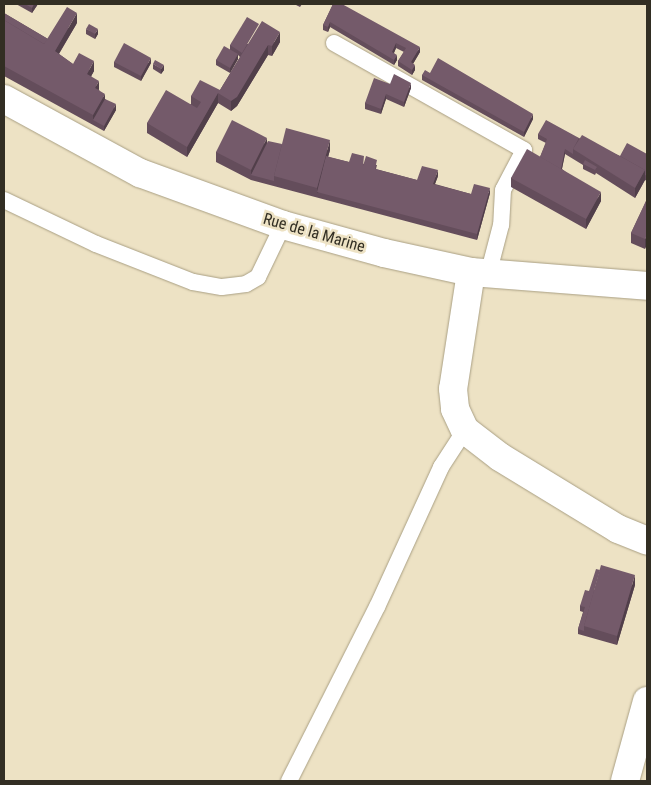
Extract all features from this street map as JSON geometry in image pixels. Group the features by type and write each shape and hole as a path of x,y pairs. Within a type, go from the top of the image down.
{"street":[{"name":"Rue de la Marine","path":"4,99 140,173 283,225 384,253 479,274 647,286"},
{"path":"479,274 453,389 455,409 465,430 500,457 618,529 647,542"},
{"path":"625,781 647,701"}],"lane":[{"path":"334,44 524,150 503,190 501,225 479,274"},
{"path":"4,200 105,247 193,282 222,287 246,284 258,277 283,225"},
{"path":"289,781 377,608 440,467 465,430"}],"building":[{"path":"25,4 34,4 32,8"},
{"path":"333,4 342,4 420,47 411,62 415,65 412,70 398,61 406,48 396,43 392,52 397,55 394,60 330,22 328,27 323,25"},
{"path":"67,7 77,13 55,51 73,64 79,53 94,61 87,74 99,81 95,88 105,94 93,115 4,66 4,20 44,44"},
{"path":"4,13 48,39 44,44 4,20"},
{"path":"247,17 259,24 242,53 230,45"},
{"path":"262,21 280,32 272,46 268,45 237,97 231,101 218,93 187,147 147,123 166,90 197,108 201,102 191,96 200,80 220,90"},
{"path":"89,24 98,29 95,34 86,29"},
{"path":"124,43 151,58 141,76 114,62"},
{"path":"224,46 238,54 230,68 216,60"},
{"path":"438,58 533,114 524,132 422,75 425,70 430,73"},
{"path":"155,60 164,65 161,69 153,64"},
{"path":"394,74 411,83 404,102 386,94 381,109 365,103 374,78 390,84"},
{"path":"105,99 116,104 104,126 93,120"},
{"path":"232,120 267,138 251,170 216,152"},
{"path":"546,120 579,138 573,149 573,154 565,149 561,169 540,157 547,139 538,134"},
{"path":"286,128 330,140 317,188 274,176"},
{"path":"582,135 645,170 635,188 573,149"},
{"path":"268,141 282,144 274,181 251,175"},
{"path":"627,143 647,154 647,176 645,175 645,170 620,156"},
{"path":"527,149 601,192 586,219 511,178"},
{"path":"352,153 364,156 363,166 366,156 377,160 375,169 417,180 422,166 438,170 433,184 471,194 474,184 490,188 477,234 317,192 326,156 349,162"},
{"path":"585,160 597,167 595,170 583,164"},
{"path":"647,199 647,235 645,239 631,233"},
{"path":"601,565 635,575 617,636 584,626"},
{"path":"596,569 600,570 584,631 578,629 585,607 580,606 585,590 589,591"}]}
